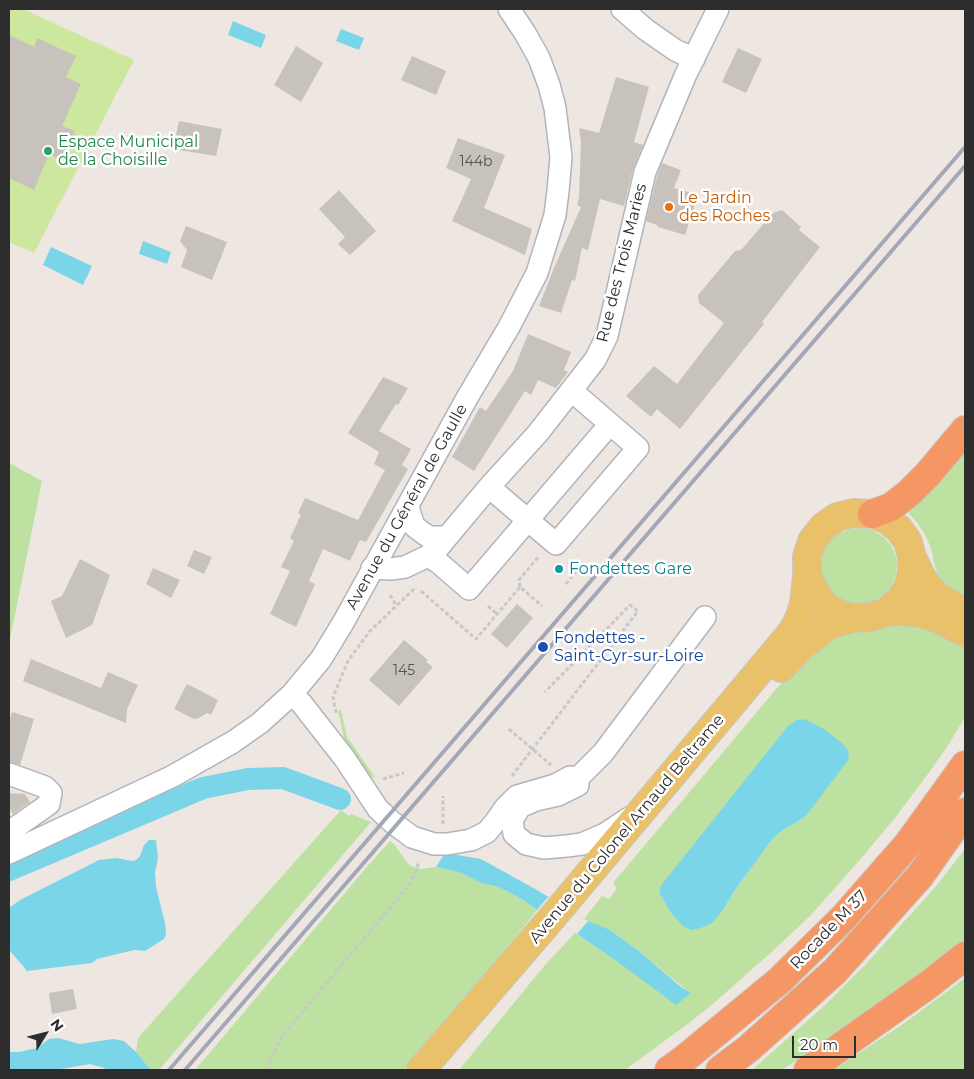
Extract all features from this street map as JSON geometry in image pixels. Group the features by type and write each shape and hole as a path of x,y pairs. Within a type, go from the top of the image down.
{"highway":[{"path":"872,514 891,507 909,493 928,474 965,430"},
{"name":"Rocade M 37","path":"669,1070 780,980 844,917 908,844 965,765"},
{"name":"Rocade M 37","path":"720,1070 748,1048 835,971 920,876 965,812"},
{"path":"808,1070 928,985 965,956"}],"main road":[{"path":"965,612 946,602 928,586 912,557 908,542 899,529 886,519 872,514 854,512 837,517 823,527 812,541 807,557 807,575 814,591 824,605 838,614 854,618 871,617 886,612 920,613 939,619 965,633"},
{"path":"886,612 899,601 908,588 912,573 912,557"},
{"name":"Avenue du Colonel Arnaud Beltrame","path":"442,1070 646,807 778,650 795,627 804,604 807,575"},
{"name":"Avenue du Colonel Arnaud Beltrame","path":"421,1070 563,916 787,660 831,624 854,618"}],"street":[{"name":"Avenue du Général de Gaulle","path":"9,854 173,776 233,742 260,723 292,694 321,659 408,507 467,398 509,327 537,273 555,214 561,157 550,85 540,58 509,9"},
{"path":"622,9 645,29 675,50 694,59"},
{"name":"Rue des Trois Maries","path":"372,568 405,567 434,559 438,548 446,537 538,433 595,360 607,336 645,172 718,9"},
{"path":"489,487 556,544 638,448 572,391"},
{"path":"434,559 469,590 610,424"},
{"path":"408,507 414,526 423,534 429,537 446,537"},
{"path":"646,807 605,834 582,844 544,848 526,844 514,834 512,820 520,807 536,800 558,795 578,785 578,778 603,753 705,617"},
{"path":"292,694 302,704 345,760 378,809 412,837 422,841 434,844 447,844 470,840 487,832 505,808 517,796 555,785 570,777 578,778"},
{"path":"9,774 44,787 51,793 49,804 9,832"}],"path":[{"path":"541,554 519,580 520,587 542,606"},
{"path":"564,558 578,570 566,584"},
{"path":"338,720 333,697 340,673 369,632 424,580 434,559"},
{"path":"421,591 476,639 520,587"},
{"path":"390,595 396,605"},
{"path":"510,778 638,611 630,605 545,692"},
{"path":"488,606 498,614"},
{"path":"371,622 376,626"},
{"path":"509,729 554,768"},
{"path":"382,779 404,773"},
{"path":"443,796 443,832"},
{"path":"269,1070 271,1058 283,1035 409,885 416,871 422,841"}],"green space":[{"name":"Espace Municipal de la Choisille","path":"9,9 23,9 134,60 34,253 9,242"},
{"path":"965,451 965,598 944,583 937,573 931,548 926,537 907,511 929,493"},
{"path":"9,463 42,481 9,644"},
{"path":"859,528 873,531 886,539 894,552 897,566 894,580 886,593 873,601 859,604 845,601 832,593 824,580 821,566 824,552 832,539 845,531"},
{"path":"905,621 965,640 965,717 928,774 858,862 810,916 776,948 714,1003 625,1070 459,1070 545,965 575,933 622,965 691,994 617,935 584,919 602,896 609,899 617,888 613,883 809,650 822,638","holes":["806,816 773,838 735,890 723,910 683,925 671,913 660,894"]},
{"path":"341,710 347,737 375,777 371,778 344,738 338,711"},
{"path":"341,810 349,816 351,814 371,822 159,1070 151,1070 136,1052 138,1038"},
{"path":"390,841 411,866 421,869 436,867 459,872 481,883 507,891 537,910 404,1070 195,1070 366,868"},
{"path":"965,849 965,942 898,993 782,1070 752,1070 824,1006 866,964 937,885"},
{"path":"965,978 965,1070 833,1070 903,1024"}],"water":[{"path":"233,21 266,35 261,48 228,35"},
{"path":"341,29 364,38 359,50 336,41"},
{"path":"143,241 171,252 167,264 139,254"},
{"path":"51,247 92,266 83,285 43,265"},
{"path":"804,719 824,729 843,744 848,751 849,759 806,816 773,838 712,923 691,930 683,926 671,913 660,894 660,888 788,726 797,720"},
{"path":"149,840 156,840 158,859 155,872 156,887 165,923 166,935 164,939 145,951 134,950 97,959 92,963 27,971 9,950 9,908 20,900 99,860 117,858 136,860"},
{"path":"445,853 481,859 588,921 610,930 691,993 676,1005 577,934 523,900 507,891 481,883 459,872 436,867"},
{"path":"58,1038 80,1044 113,1039 124,1041 151,1070 107,1070 90,1064 55,1070 9,1070 9,1052 37,1048 49,1039"}],"pier":[{"path":"548,897 588,921 577,934 537,910"}],"building":[{"path":"9,35 34,47 37,38 76,56 66,77 81,84 62,126 75,131 62,160 49,154 34,190 9,178"},
{"path":"296,46 323,63 301,102 274,85"},
{"path":"738,48 762,59 746,93 722,82"},
{"path":"412,56 446,71 436,95 401,80"},
{"path":"616,77 649,87 634,142 643,145 633,169 624,206 600,199 588,250 582,248 575,281 572,280 561,313 539,306 581,207 577,205 581,142 579,128 599,133"},
{"path":"179,121 222,129 216,156 173,149"},
{"path":"458,138 505,155 484,208 532,229 525,255 452,221 471,179 446,168"},
{"path":"662,163 681,170 674,188 698,195 685,235 658,227 646,221"},
{"path":"339,190 376,231 350,255 338,244 345,237 319,209"},
{"path":"782,210 801,227 799,230 820,247 762,322 764,324 680,429 657,409 651,417 626,396 654,366 677,384 724,323 699,303 698,295 735,251 741,250 772,214"},
{"path":"186,226 227,242 212,280 181,267 187,250 180,241"},
{"path":"528,334 571,352 564,370 568,372 556,388 538,380 531,395 525,391 474,471 452,457 480,407 486,411 513,371"},
{"path":"383,377 408,388 379,431 411,449 402,465 408,469 366,542 360,540 350,561 323,549 309,581 315,584 296,627 270,614 290,571 281,567 294,541 290,538 301,515 298,513 305,498 358,520 385,470 374,464 379,452 348,433"},
{"path":"194,550 212,557 204,574 187,566"},
{"path":"80,559 110,575 92,625 66,638 51,601 62,596"},
{"path":"153,568 180,580 171,598 146,584"},
{"path":"517,604 533,618 507,648 491,634"},
{"path":"404,640 428,660 426,662 433,667 399,706 369,680"},
{"path":"31,659 101,688 108,672 138,685 127,709 126,723 23,681"},
{"path":"187,684 218,700 211,715 207,713 194,719 174,709"},
{"path":"12,712 34,719 20,765 9,762 9,722"},
{"path":"9,793 25,794 30,802 13,814 9,808"},
{"path":"73,989 77,1009 52,1014 49,993"}],"waterway":[{"path":"9,870 203,788 248,779 283,778 340,799"}],"railway":[{"path":"169,1070 965,147"},
{"path":"185,1070 965,166"}],"place":[{"name":"Espace Municipal de la Choisille","path":"48,151"},
{"name":"Le Jardin des Roches","path":"669,207"},
{"name":"Fondettes Gare","path":"559,569"},
{"name":"Fondettes - Saint-Cyr-sur-Loire","path":"543,647"}]}
